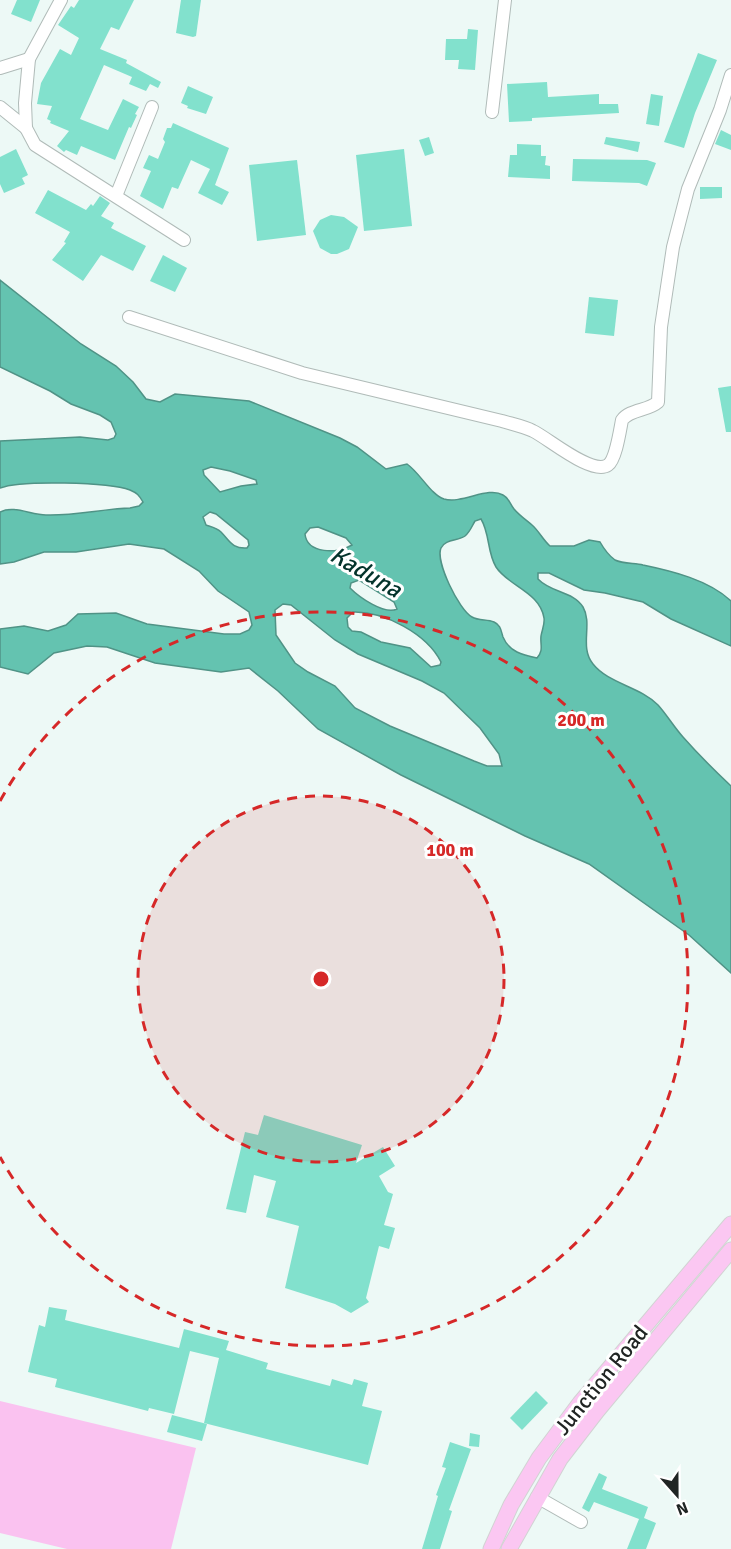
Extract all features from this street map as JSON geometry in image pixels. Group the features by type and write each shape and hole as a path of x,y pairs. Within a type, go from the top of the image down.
{"main road":[{"name":"Junction Road","path":"491,1549 511,1505 539,1458 580,1403 731,1224"},
{"name":"Junction Road","path":"508,1549 560,1459 731,1250"}],"street":[{"path":"26,128 28,59 61,0"},
{"path":"492,112 505,0"},
{"path":"0,69 28,59"},
{"path":"129,317 302,373 532,430 585,463 600,467 608,465 613,459 622,420 625,416 658,402 661,327 673,247 688,189 720,110 731,75"},
{"path":"0,107 26,128 35,145 184,240"},
{"path":"116,196 152,107"},
{"path":"537,1497 581,1522"}],"shaded area":[{"path":"0,1401 196,1448 171,1549 67,1549 0,1533"}],"water":[{"name":"Kaduna","path":"0,280 81,344 116,366 133,382 146,399 160,402 175,394 249,401 340,438 357,447 386,469 407,464 439,497 444,499 459,499 490,493 503,495 550,546 574,546 589,540 600,542 615,560 690,577 712,587 731,601 731,646 671,619 643,602 584,590 549,573 538,573 538,579 543,584 574,598 583,607 587,621 587,650 593,664 607,676 642,693 658,705 706,762 731,786 731,973 689,935 589,864 525,836 401,775 318,729 278,691 249,668 221,672 184,667 155,663 107,647 87,646 54,653 28,674 0,667 0,629 24,626 48,631 66,625 78,614 116,613 147,624 224,634 240,634 249,630 252,625 249,612 218,591 199,571 164,549 129,544 76,552 44,552 0,564 0,512 11,510 40,515 57,515 130,508 139,506 143,502 138,494 130,490 104,485 44,483 10,485 0,488 0,441 80,437 108,440 114,438 116,434 111,422 100,415 71,404 50,391 0,367","holes":["211,467 230,471 256,480 257,484 220,492 204,475 203,470","210,512 216,514 248,540 249,545 247,548 235,546 219,531 206,525 203,517","481,519 496,567 501,574 530,595 541,609 544,622 541,650 537,658 522,654 509,646 496,623 477,619 467,613 449,585 441,563 441,548 445,543 462,538 470,531 475,521","318,527 346,538 352,545 332,551 317,549 307,541 305,534 310,528","359,580 394,602 397,609 385,610 365,600 350,588 351,583","283,604 291,605 335,640 358,654 422,681 444,693 480,728 499,754 502,766 487,766 474,761 390,726 355,708 335,686 295,663 276,635 275,610","353,612 378,615 391,620 426,642 441,662 440,665 431,667 410,648 381,642 361,632 352,631 348,627 347,618"]}],"building":[{"path":"17,0 40,0 31,22 11,14"},
{"path":"79,0 134,0 119,30 111,27 100,49 127,60 126,63 161,82 158,88 150,84 146,91 129,84 132,77 104,65 80,119 108,130 123,99 139,107 115,160 81,146 77,155 66,150 64,152 57,146 69,131 50,123 51,121 47,119 52,106 37,104 41,83 60,49 71,55 79,38 58,25 71,6 74,8"},
{"path":"181,0 201,0 196,36 176,33"},
{"path":"468,29 478,30 475,70 458,69 459,60 445,60 446,39 467,39"},
{"path":"698,53 717,60 695,113 684,148 664,142"},
{"path":"547,82 548,97 599,94 599,104 618,104 619,113 532,118 532,121 509,122 507,84"},
{"path":"188,86 213,97 206,114 187,108 188,106 181,103"},
{"path":"651,94 663,96 659,126 646,124"},
{"path":"173,123 229,148 215,185 229,192 222,205 198,193 210,169 191,160 178,189 172,187 163,209 140,196 151,171 143,168 149,155 158,159 165,142 163,139 167,128 171,128"},
{"path":"721,130 731,135 731,150 715,144"},
{"path":"429,137 434,153 425,156 419,140"},
{"path":"606,137 640,142 638,152 604,144"},
{"path":"517,144 541,145 541,156 546,156 545,165 550,166 550,179 508,177 510,155 517,155"},
{"path":"16,149 28,175 22,178 25,184 4,193 0,184 0,157"},
{"path":"404,149 412,226 364,231 356,155"},
{"path":"573,159 647,160 656,163 647,186 639,183 572,181"},
{"path":"297,160 306,235 257,241 249,165"},
{"path":"700,187 722,187 722,198 700,199"},
{"path":"48,190 86,210 91,204 93,206 100,196 110,203 101,216 114,223 111,228 146,246 133,271 101,255 83,281 52,260 66,243 64,242 70,232 35,213"},
{"path":"331,215 344,217 358,227 349,249 337,254 331,254 320,248 313,231 320,220"},
{"path":"163,255 187,268 175,292 150,281"},
{"path":"589,297 618,300 614,336 585,333"},
{"path":"731,386 731,432 726,432 718,388"},
{"path":"264,1115 362,1145 356,1163 383,1147 395,1166 379,1176 388,1192 393,1194 384,1225 395,1228 389,1249 379,1246 366,1298 369,1302 351,1313 335,1304 285,1288 299,1226 266,1217 276,1181 254,1175 246,1213 226,1209 245,1132 258,1135"},
{"path":"49,1307 67,1310 65,1320 179,1348 184,1329 229,1341 226,1350 268,1363 266,1369 330,1386 332,1379 352,1385 354,1379 368,1383 362,1406 382,1411 368,1465 204,1423 219,1358 190,1351 174,1414 149,1408 148,1411 55,1387 57,1379 28,1372 39,1325 45,1327"},
{"path":"536,1391 548,1403 522,1430 510,1418"},
{"path":"172,1415 207,1424 202,1441 167,1432"},
{"path":"470,1433 480,1435 479,1447 469,1446"},
{"path":"450,1442 471,1449 449,1510 452,1511 440,1549 422,1549 438,1496 436,1495 446,1468 442,1467"},
{"path":"599,1473 607,1477 602,1489 648,1507 644,1518 656,1523 646,1549 627,1549 639,1519 594,1502 589,1512 582,1508"}]}
